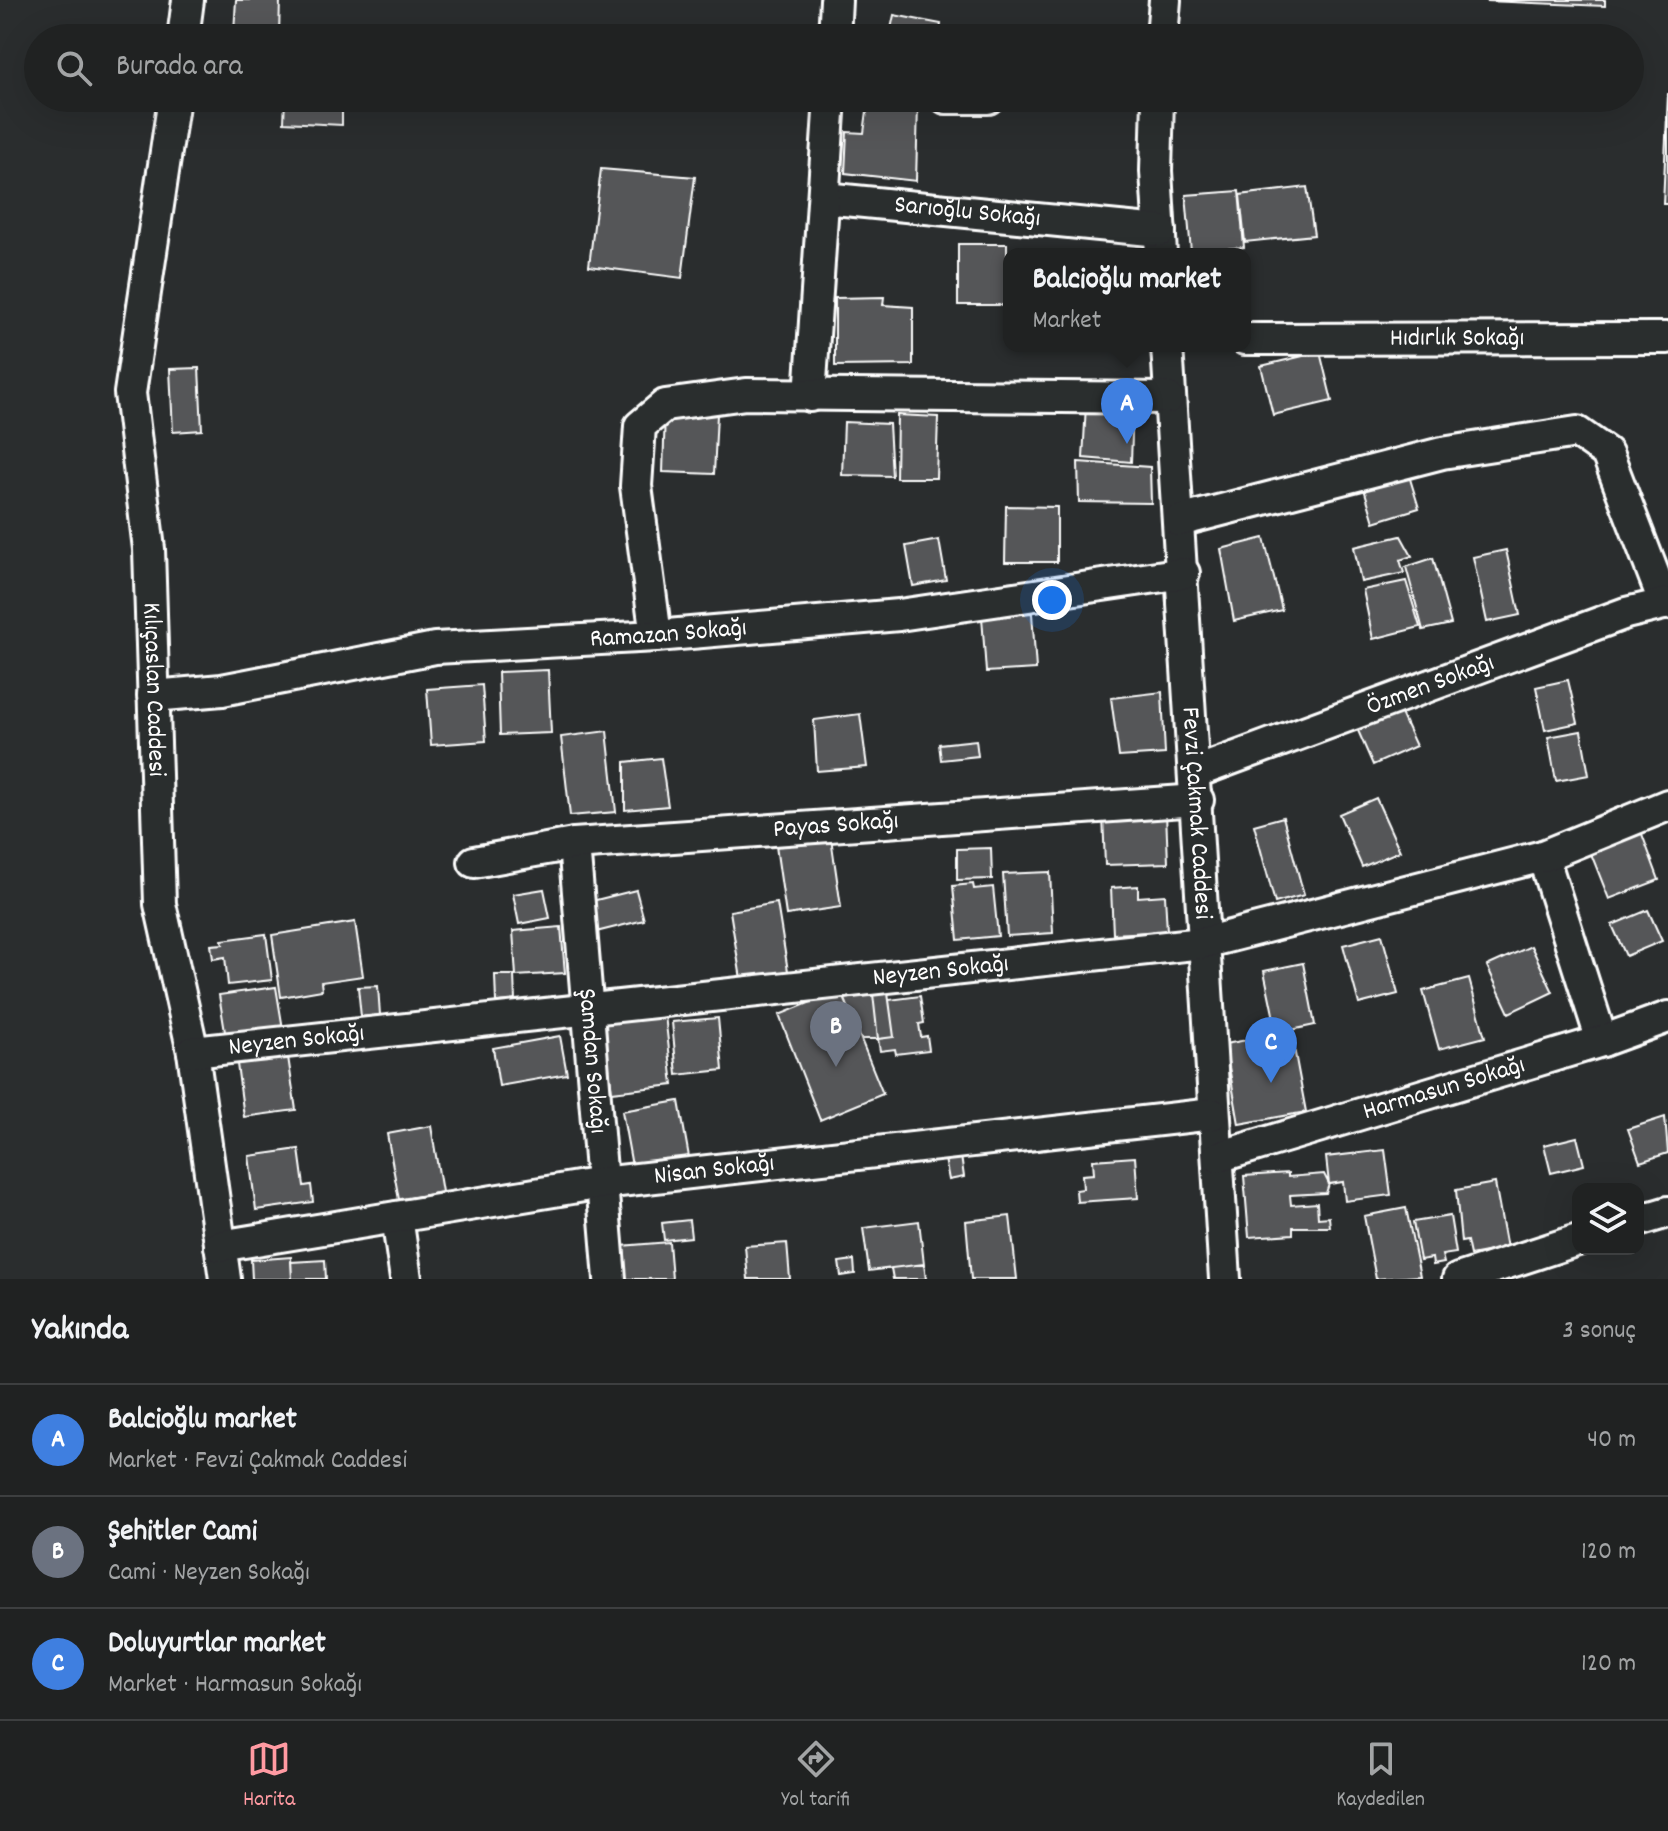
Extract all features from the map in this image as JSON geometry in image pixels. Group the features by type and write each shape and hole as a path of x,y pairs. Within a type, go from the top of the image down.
{"street":[{"path":"185,24 188,0"},
{"path":"835,24 836,0"},
{"path":"1163,24 1165,0"},
{"name":"Kılıçaslan Caddesi","path":"172,112 130,393 149,549 160,904 193,1052 225,1279"},
{"path":"810,396 829,112"},
{"path":"1158,112 1156,171 1160,243"},
{"name":"Sarıoğlu Sokağı","path":"824,198 1160,243"},
{"name":"Hıdırlık Sokağı","path":"1251,339 1668,338"},
{"name":"Fevzi Çakmak Caddesi","path":"1167,352 1168,398 1184,573 1203,943 1225,1279"},
{"path":"656,636 636,486 640,426 665,405 746,394 1168,398"},
{"path":"1179,521 1442,453 1577,432 1607,453 1666,603"},
{"name":"Ramazan Sokağı","path":"153,696 222,690 435,648 656,636 899,615 1184,573"},
{"name":"Özmen Sokağı","path":"1197,786 1626,613 1666,603"},
{"name":"Payas Sokağı","path":"474,862 574,844 1197,786"},
{"name":"Neyzen Sokağı","path":"193,1052 1203,943 1543,856 1668,805"},
{"name":"Şamdan Sokağı","path":"574,844 610,1279"},
{"path":"1543,856 1602,1041"},
{"name":"Harmasun Sokağı","path":"1218,1157 1602,1041 1668,1017"},
{"name":"Nisan Sokağı","path":"220,1246 602,1183 1213,1114"},
{"path":"1644,1219 1668,1212"},
{"path":"397,1217 406,1279"},
{"path":"1458,1279 1572,1242"}],"building":[{"path":"236,0 280,0 279,24 234,24"},
{"path":"1605,0 1605,6 1487,1"},
{"path":"894,15 941,24 892,24"},
{"path":"1668,93 1668,204 1663,204"},
{"path":"284,112 342,112 342,125 284,122"},
{"path":"867,112 918,112 916,181 845,173 847,132 864,133"},
{"path":"601,169 695,177 682,278 589,266"},
{"path":"1307,187 1314,235 1245,242 1240,195"},
{"path":"1239,191 1244,247 1191,248 1186,195"},
{"path":"958,244 1007,244 1007,248 1003,248 1003,305 958,305"},
{"path":"884,297 883,305 913,307 913,365 835,366 835,298"},
{"path":"1320,352 1332,401 1273,415 1261,366"},
{"path":"199,368 202,430 173,432 170,369"},
{"path":"1086,405 1133,408 1131,462 1083,458"},
{"path":"665,412 717,414 714,474 663,472"},
{"path":"897,415 938,417 936,478 896,478"},
{"path":"844,422 889,424 892,476 842,475"},
{"path":"1078,462 1150,467 1151,503 1079,502"},
{"path":"1407,469 1419,508 1374,522 1362,482"},
{"path":"1006,506 1057,507 1057,562 1005,562"},
{"path":"1401,536 1412,556 1400,560 1404,573 1361,582 1354,547"},
{"path":"1264,538 1282,610 1234,621 1221,549"},
{"path":"939,540 946,580 913,586 906,546"},
{"path":"1506,550 1520,615 1487,622 1473,557"},
{"path":"1433,558 1451,624 1423,630 1406,567"},
{"path":"1406,581 1420,627 1373,639 1363,590"},
{"path":"1032,613 1036,669 986,672 982,617"},
{"path":"548,670 551,733 500,735 498,672"},
{"path":"1568,680 1578,723 1545,730 1536,687"},
{"path":"482,685 486,741 431,745 427,689"},
{"path":"1162,692 1165,754 1119,757 1111,698"},
{"path":"1398,707 1416,746 1373,765 1356,726"},
{"path":"860,714 867,767 817,771 814,720"},
{"path":"607,731 616,812 570,816 561,737"},
{"path":"1581,731 1589,775 1556,781 1548,737"},
{"path":"976,740 978,756 941,760 939,744"},
{"path":"661,758 668,806 625,810 625,762"},
{"path":"1376,798 1400,851 1362,867 1339,814"},
{"path":"1166,812 1168,863 1105,865 1103,815"},
{"path":"1283,817 1304,895 1275,903 1254,825"},
{"path":"1639,826 1659,880 1609,899 1588,846"},
{"path":"831,838 841,907 786,915 776,846"},
{"path":"991,848 992,879 957,880 957,849"},
{"path":"1050,872 1053,933 1007,936 1003,874"},
{"path":"973,884 974,889 993,887 998,936 958,940 953,886"},
{"path":"1138,886 1138,897 1165,895 1167,931 1113,934 1111,888"},
{"path":"544,889 550,918 519,924 513,894"},
{"path":"636,890 644,920 596,932 588,902"},
{"path":"777,903 788,971 741,979 730,911"},
{"path":"1648,910 1662,941 1626,956 1612,925"},
{"path":"355,922 363,976 321,982 322,990 281,997 272,935"},
{"path":"561,927 565,973 516,976 513,931"},
{"path":"266,934 272,980 228,985 225,957 213,959 211,945 223,944 222,940"},
{"path":"1382,935 1398,994 1359,1004 1343,945"},
{"path":"1531,946 1553,992 1509,1013 1487,966"},
{"path":"1303,963 1315,1025 1277,1033 1264,971"},
{"path":"495,975 514,975 515,1001 496,1002"},
{"path":"1469,979 1485,1037 1439,1049 1423,991"},
{"path":"378,986 380,1015 361,1017 358,987"},
{"path":"276,987 283,1029 226,1038 219,995"},
{"path":"841,990 883,1094 820,1120 779,1015"},
{"path":"888,993 894,1037 878,1039 873,994"},
{"path":"873,994 878,1039 861,1039 845,999"},
{"path":"920,996 924,1023 919,1024 921,1037 927,1036 929,1050 896,1054 895,1049 880,1051 878,1039 894,1037 889,1000"},
{"path":"665,1015 673,1085 612,1092 603,1022"},
{"path":"718,1018 723,1070 677,1075 672,1022"},
{"path":"1291,1032 1306,1112 1239,1124 1225,1044"},
{"path":"560,1036 567,1074 499,1086 493,1048"},
{"path":"288,1057 296,1110 244,1117 237,1064"},
{"path":"679,1101 689,1157 632,1166 622,1111"},
{"path":"1665,1117 1668,1153 1640,1162 1628,1129"},
{"path":"431,1126 442,1192 399,1200 387,1134"},
{"path":"1577,1137 1584,1165 1551,1173 1544,1145"},
{"path":"299,1149 304,1186 311,1185 313,1202 256,1210 249,1156"},
{"path":"1385,1150 1391,1195 1345,1201 1343,1182 1329,1184 1326,1157"},
{"path":"961,1156 964,1177 949,1180 945,1159"},
{"path":"1135,1157 1138,1198 1077,1202 1076,1190 1083,1189 1082,1175 1094,1174 1093,1160"},
{"path":"1288,1173 1288,1177 1324,1174 1329,1184 1326,1193 1290,1195 1291,1205 1317,1203 1318,1218 1329,1217 1330,1227 1293,1227 1293,1234 1249,1237 1244,1176"},
{"path":"1495,1183 1507,1248 1470,1255 1467,1241 1461,1242 1456,1190"},
{"path":"1406,1208 1420,1276 1376,1279 1364,1216"},
{"path":"1010,1216 1017,1279 971,1279 966,1221"},
{"path":"1450,1216 1456,1253 1442,1255 1444,1263 1433,1265 1432,1258 1420,1260 1413,1222"},
{"path":"689,1220 691,1237 664,1240 662,1223"},
{"path":"919,1221 924,1264 869,1271 863,1228"},
{"path":"669,1242 672,1279 621,1279 621,1246"},
{"path":"787,1243 790,1279 748,1279 745,1246"},
{"path":"291,1257 292,1279 252,1279 251,1260"},
{"path":"325,1260 326,1279 292,1279 291,1262"},
{"path":"854,1260 855,1274 841,1276 839,1262"},
{"path":"924,1264 926,1279 893,1279 891,1268"}],"place":[{"name":"Balcioğlu market","path":"1127,444"},
{"name":"Şehitler Cami","path":"836,1067"},
{"name":"Doluyurtlar market","path":"1271,1083"}]}
